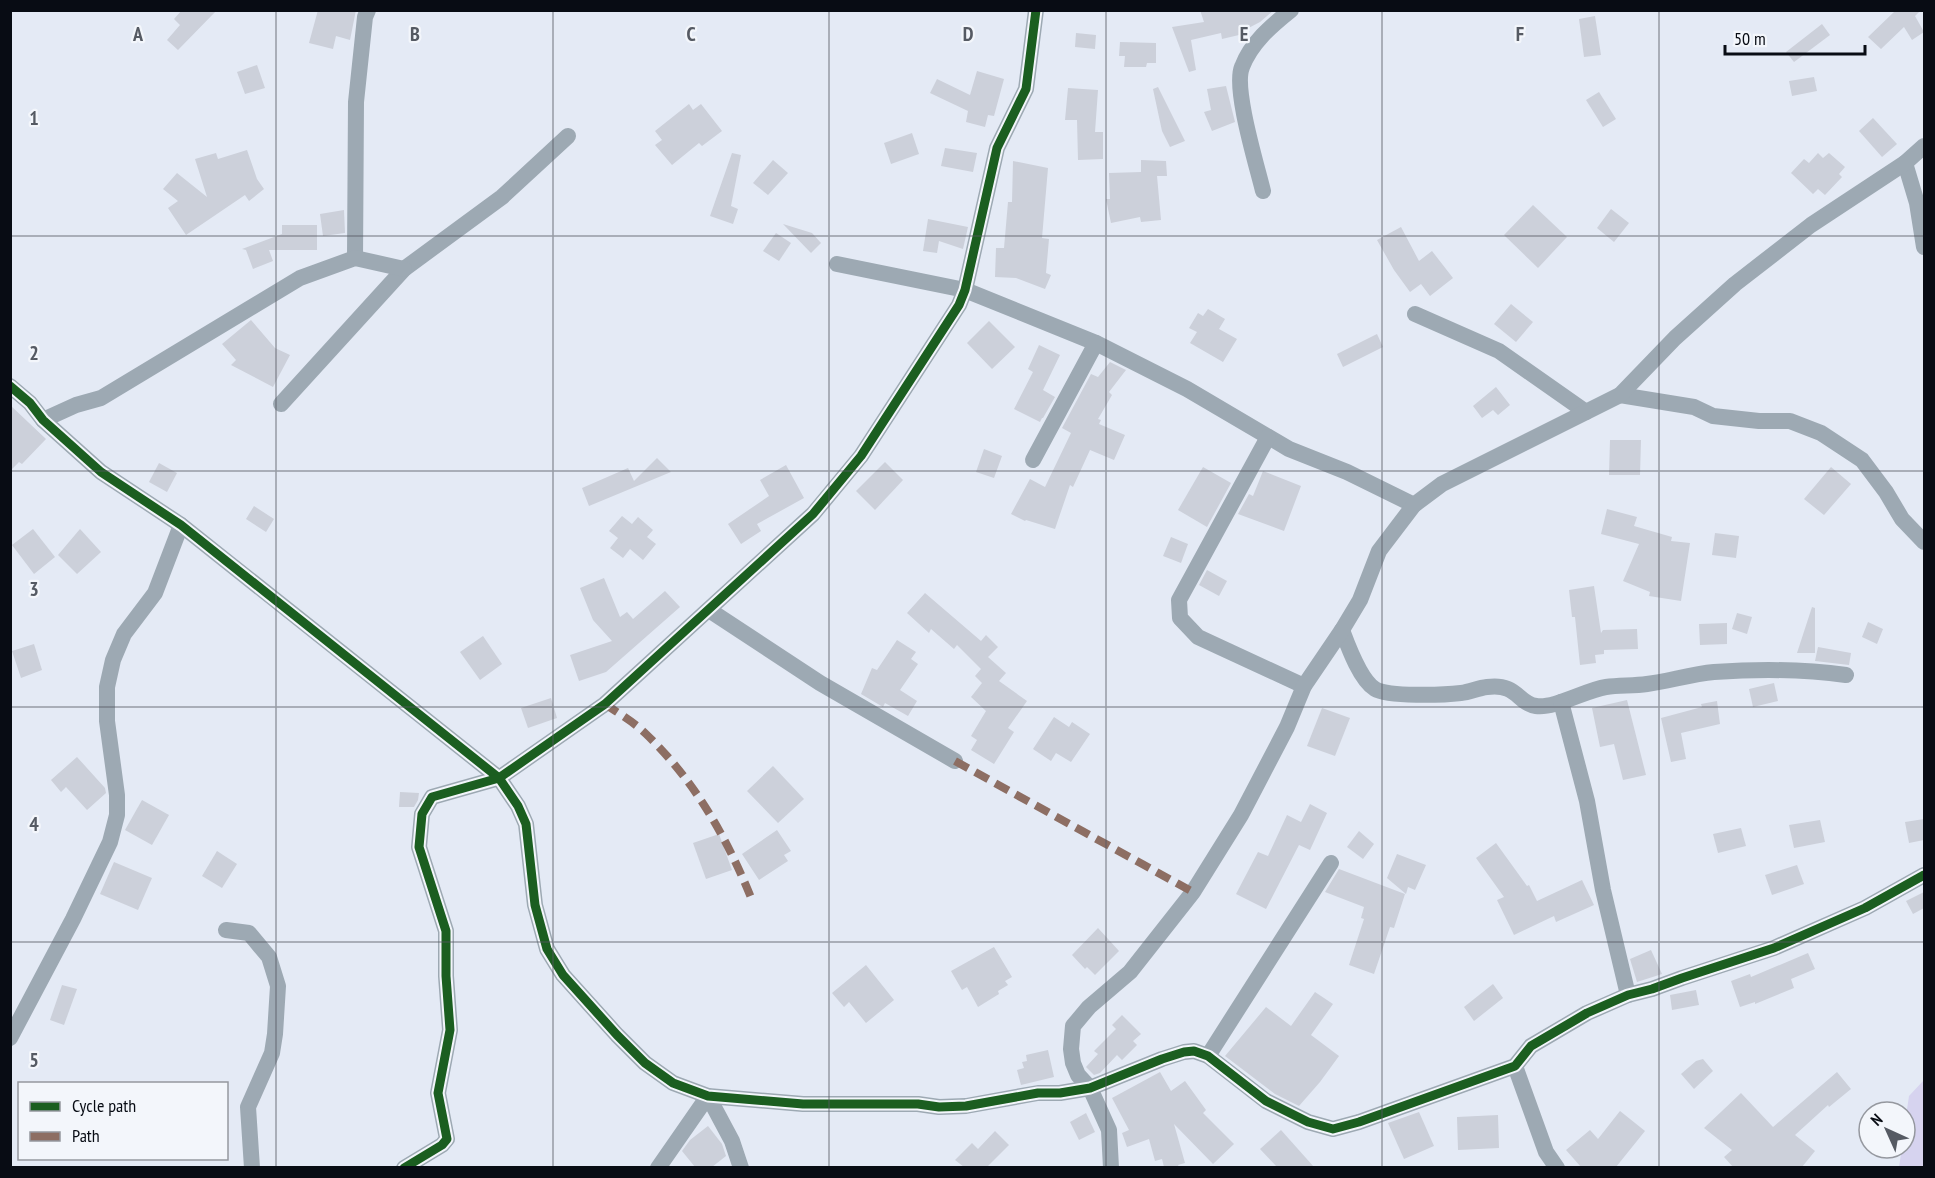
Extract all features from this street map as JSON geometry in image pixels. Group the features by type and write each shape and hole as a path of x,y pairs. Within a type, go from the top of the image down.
{"street":[{"path":"355,258 356,102 365,17 368,10"},
{"path":"404,1167 442,1145 447,1139 438,1093 450,1030 446,976 446,931 419,847 422,814 432,796 499,778 605,704 813,514 861,456 958,305 965,290 997,148 1026,89 1036,10"},
{"path":"1263,191 1241,99 1241,68 1271,26 1291,10"},
{"path":"281,404 404,269 502,197 568,136"},
{"path":"1111,1167 1109,1130 1090,1088 1078,1075 1072,1063 1073,1026 1089,1006 1130,972 1193,892 1241,814 1287,727 1304,686 1360,600 1379,551 1414,506 1442,484 1620,395 1675,339 1735,284 1811,225 1905,163 1924,146"},
{"path":"1905,163 1917,203 1924,247"},
{"path":"44,420 76,405 101,398 300,278 355,258 404,269"},
{"path":"837,264 965,290 1096,343 1187,389 1289,449 1347,472 1414,506"},
{"path":"1415,314 1499,351 1586,412"},
{"path":"1033,460 1096,343"},
{"path":"10,386 101,472 181,525 499,778 518,806 526,824 535,905 547,949 563,975 645,1063 673,1083 708,1096 803,1104 966,1106 1026,1095 1090,1088 1184,1052 1194,1051 1208,1056 1266,1101 1308,1122 1333,1129 1359,1122 1515,1066 1531,1047 1587,1013 1628,995 1774,948 1865,908 1924,874"},
{"path":"1620,395 1694,407 1713,416 1758,421 1790,421 1821,434 1862,460 1886,492 1902,519 1924,542"},
{"path":"1268,438 1179,600 1180,618 1198,637 1304,686"},
{"path":"10,1038 73,919 110,842 117,815 117,795 107,721 107,687 112,660 124,634 155,593 181,525"},
{"path":"709,610 820,682 955,761"},
{"path":"1342,630 1357,668 1375,689 1398,694 1462,693 1487,687 1502,687 1516,692 1526,701 1537,706 1561,702 1607,687 1644,684 1713,672 1808,670 1846,675"},
{"path":"1561,702 1587,801 1603,890 1628,995"},
{"path":"1208,1056 1330,863"},
{"path":"226,930 249,933 269,957 278,986 272,1053 249,1107 252,1167"},
{"path":"1515,1066 1546,1152 1557,1167"},
{"path":"658,1167 708,1096"},
{"path":"708,1096 732,1142 741,1167"}],"shaded area":[{"path":"1924,1080 1924,1167 1899,1167 1900,1160 1917,1160 1917,1100 1908,1100 1909,1096"}],"building":[{"path":"182,10 217,10 178,50 167,40 180,25 174,19"},
{"path":"318,10 356,10 350,40 336,36 333,49 309,43"},
{"path":"1200,10 1274,10 1239,35 1222,39 1221,33 1191,40 1196,70 1189,72 1172,27 1204,22"},
{"path":"1893,10 1921,10 1915,16 1924,32 1912,40 1904,27 1881,49 1868,37 1894,12"},
{"path":"1595,16 1601,55 1584,57 1579,19"},
{"path":"1822,24 1830,35 1794,62 1786,52"},
{"path":"1076,33 1096,35 1095,49 1075,47"},
{"path":"1120,42 1156,43 1156,63 1147,63 1146,67 1124,67 1125,56 1119,56"},
{"path":"257,65 265,88 245,94 237,72"},
{"path":"977,71 1004,79 994,116 988,115 985,127 966,122 968,111 930,93 937,79 970,95"},
{"path":"1814,77 1817,91 1792,96 1789,81"},
{"path":"1226,86 1235,122 1212,131 1204,112 1211,110 1207,89"},
{"path":"1158,87 1185,141 1170,147 1162,131 1153,89"},
{"path":"1068,88 1098,90 1095,132 1103,132 1103,159 1078,160 1077,120 1065,120"},
{"path":"1599,92 1616,119 1603,127 1586,100"},
{"path":"689,104 693,110 701,104 722,131 702,146 699,143 672,165 655,145 662,140 655,131"},
{"path":"1873,118 1897,144 1882,157 1859,131"},
{"path":"912,133 919,154 891,164 884,143"},
{"path":"945,148 977,153 973,172 941,166"},
{"path":"247,150 257,179 264,189 249,201 245,195 186,235 168,208 178,201 163,189 177,173 207,197 195,159 216,153 218,159"},
{"path":"732,153 741,155 731,206 738,209 733,224 710,216"},
{"path":"1818,153 1823,158 1829,153 1845,167 1839,174 1842,177 1825,195 1818,189 1813,194 1791,173 1804,159 1809,163"},
{"path":"773,160 788,173 768,195 753,183"},
{"path":"1141,160 1166,161 1167,176 1157,176 1161,220 1141,222 1140,217 1111,223 1106,199 1110,199 1109,173 1141,172"},
{"path":"1013,161 1048,168 1042,238 1049,239 1046,273 1051,275 1045,289 1016,278 995,277 996,248 1004,248 1008,202 1012,202"},
{"path":"1533,205 1567,237 1538,268 1504,235"},
{"path":"1611,209 1629,223 1614,242 1597,228"},
{"path":"344,210 345,233 323,236 320,214"},
{"path":"928,219 968,227 963,249 939,241 937,253 923,251"},
{"path":"783,224 812,233 821,243 811,253"},
{"path":"282,225 317,225 317,250 269,250 273,261 253,269 246,250 242,249 282,234"},
{"path":"1401,227 1419,261 1432,251 1453,278 1430,296 1421,284 1410,292 1377,240"},
{"path":"776,233 791,243 779,261 763,251"},
{"path":"1511,304 1533,322 1516,342 1494,324"},
{"path":"1208,309 1225,319 1219,329 1237,339 1223,362 1190,343 1197,332 1189,328 1198,313 1203,316"},
{"path":"251,320 275,348 290,355 273,387 231,365 236,360 222,344"},
{"path":"989,321 1015,347 992,369 967,343"},
{"path":"1377,334 1383,347 1343,367 1337,354"},
{"path":"1039,345 1060,355 1043,390 1055,397 1040,422 1014,409 1033,372 1028,369"},
{"path":"1110,362 1126,370 1109,392 1112,395 1098,419 1101,420 1099,424 1125,435 1114,460 1090,450 1073,487 1070,485 1055,529 1025,521 1011,514 1030,479 1045,487 1071,433 1062,428 1091,374 1098,377"},
{"path":"1496,387 1510,405 1498,415 1493,410 1482,418 1473,406"},
{"path":"10,405 46,439 22,464 19,462 10,471"},
{"path":"1610,440 1641,440 1640,475 1609,475"},
{"path":"984,449 1002,456 994,478 976,472"},
{"path":"657,458 671,472 589,506 582,488 628,468 634,481"},
{"path":"885,462 903,480 875,510 856,491"},
{"path":"159,463 177,473 167,492 149,482"},
{"path":"786,465 804,498 757,524 761,531 741,544 728,524 769,496 760,480"},
{"path":"1203,467 1231,483 1207,527 1178,510"},
{"path":"1831,467 1851,484 1824,515 1804,499"},
{"path":"1263,471 1301,486 1284,531 1238,514 1249,494 1253,496"},
{"path":"254,506 274,519 266,532 246,519"},
{"path":"1607,509 1637,517 1634,526 1672,537 1671,541 1690,543 1681,601 1649,596 1650,592 1623,581 1639,544 1601,534"},
{"path":"622,516 632,524 638,517 653,530 647,537 656,544 643,560 630,549 623,558 610,548 618,538 609,531"},
{"path":"33,529 55,557 34,574 12,545"},
{"path":"80,529 101,552 77,574 58,555"},
{"path":"1715,533 1739,536 1736,558 1712,555"},
{"path":"1171,537 1188,544 1181,563 1163,556"},
{"path":"1207,570 1227,581 1219,596 1199,585"},
{"path":"604,578 620,617 627,612 633,619 665,591 680,607 606,672 579,681 570,655 612,641 593,620 580,588"},
{"path":"1594,586 1601,633 1603,630 1637,629 1638,649 1604,650 1604,654 1595,655 1596,663 1580,665 1575,617 1572,617 1569,590"},
{"path":"925,593 981,641 986,635 998,647 988,657 1006,673 999,681 1027,701 1008,728 1014,732 994,764 971,750 977,740 971,736 986,711 971,697 982,683 975,676 981,669 957,645 954,649 931,629 929,633 907,613"},
{"path":"1812,607 1815,608 1815,653 1797,653"},
{"path":"1737,613 1752,617 1747,634 1732,629"},
{"path":"1868,622 1883,629 1877,644 1862,637"},
{"path":"1727,623 1727,644 1700,645 1699,624"},
{"path":"483,636 502,664 480,680 460,652"},
{"path":"897,640 916,652 911,659 918,664 900,690 917,701 908,716 885,703 883,707 861,694 872,668 877,670"},
{"path":"34,644 42,670 21,678 12,651"},
{"path":"1818,647 1851,653 1849,665 1815,661"},
{"path":"1774,683 1778,701 1753,707 1749,689"},
{"path":"551,698 557,718 528,728 521,708"},
{"path":"1627,700 1646,775 1623,780 1614,744 1600,747 1592,708"},
{"path":"1717,701 1720,724 1681,733 1686,759 1671,762 1661,718"},
{"path":"1322,708 1350,718 1335,756 1307,746"},
{"path":"1054,717 1069,727 1072,722 1090,734 1071,762 1056,753 1051,761 1033,749"},
{"path":"77,757 105,788 106,793 87,810 66,787 61,792 51,780"},
{"path":"773,766 804,799 778,823 747,791"},
{"path":"400,792 419,793 414,807 399,807"},
{"path":"142,800 169,815 152,845 125,830"},
{"path":"1310,804 1327,813 1310,850 1299,845 1266,909 1236,894 1258,852 1268,856 1287,815 1301,822"},
{"path":"1924,819 1924,840 1909,843 1905,822"},
{"path":"1820,820 1825,842 1794,848 1789,825"},
{"path":"1741,828 1746,846 1718,853 1713,834"},
{"path":"777,830 791,851 784,855 788,861 759,880 742,854"},
{"path":"1359,831 1374,844 1363,859 1347,847"},
{"path":"719,834 732,870 706,879 693,843"},
{"path":"1496,843 1527,886 1529,885 1537,901 1582,880 1594,905 1556,922 1554,916 1514,935 1497,900 1504,897 1476,858"},
{"path":"217,851 237,864 222,888 202,876"},
{"path":"1397,854 1426,865 1415,890 1408,887 1406,894 1387,878"},
{"path":"114,862 152,878 138,910 100,894"},
{"path":"1797,865 1804,884 1772,895 1765,875"},
{"path":"1339,869 1405,894 1394,928 1390,927 1374,974 1349,965 1364,919 1361,918 1364,907 1325,892"},
{"path":"1924,892 1924,908 1913,914 1906,901"},
{"path":"1098,928 1119,951 1095,975 1087,967 1085,969 1072,955"},
{"path":"994,947 1012,977 1005,981 1008,985 998,991 999,994 978,1007 967,987 962,990 951,971"},
{"path":"1651,950 1662,974 1637,982 1630,959"},
{"path":"1808,953 1815,969 1791,979 1794,988 1755,1004 1755,1002 1740,1007 1731,981 1750,974 1751,977"},
{"path":"866,965 894,1000 866,1023 849,1002 844,1007 832,993"},
{"path":"1493,984 1503,998 1474,1021 1464,1007"},
{"path":"62,985 77,989 64,1025 50,1020"},
{"path":"1696,990 1699,1005 1672,1010 1670,995"},
{"path":"1315,992 1333,1004 1311,1035 1339,1056 1299,1106 1275,1094 1225,1056 1266,1007 1291,1026"},
{"path":"1122,1015 1141,1034 1133,1041 1137,1045 1122,1060 1117,1055 1100,1073 1094,1075 1086,1067 1098,1054 1094,1051 1116,1029 1112,1025"},
{"path":"1048,1050 1054,1077 1021,1085 1017,1070 1024,1068 1022,1062 1027,1061 1026,1055"},
{"path":"1703,1059 1713,1071 1694,1089 1681,1074 1696,1061"},
{"path":"1160,1072 1171,1091 1185,1081 1206,1110 1203,1113 1234,1144 1213,1164 1174,1124 1185,1163 1178,1165 1179,1167 1164,1167 1162,1159 1155,1161 1149,1139 1127,1147 1122,1133 1129,1130 1112,1098"},
{"path":"1837,1072 1851,1089 1829,1107 1828,1105 1795,1135 1815,1151 1802,1167 1733,1167 1724,1157 1732,1150 1704,1128 1741,1093 1773,1127"},
{"path":"1620,1111 1645,1131 1616,1167 1581,1167 1566,1150 1590,1130 1598,1139"},
{"path":"1419,1112 1434,1146 1404,1159 1388,1123"},
{"path":"1086,1113 1095,1132 1079,1140 1070,1122"},
{"path":"1498,1115 1499,1148 1458,1150 1457,1117"},
{"path":"708,1126 722,1144 726,1156 712,1167 695,1167 682,1151 690,1140"},
{"path":"1281,1130 1314,1167 1277,1167 1260,1149"},
{"path":"995,1131 1009,1145 987,1167 964,1167 955,1160 972,1143 978,1149"}],"marked path":[{"path":"605,704 641,730 680,771 708,811 732,855 752,900"},
{"path":"955,761 1193,892"}],"cycle path":[{"path":"404,1168 442,1145 447,1139 438,1093 450,1030 446,976 446,931 419,847 422,814 432,797 499,778 605,704 813,514 861,456 959,305 965,290 997,148 1026,89 1036,10"},
{"path":"10,386 30,403 43,420 101,472 181,525 499,778 518,806 526,824 535,905 547,949 563,975 645,1063 673,1083 708,1096 803,1104 966,1106 1038,1093 1060,1093 1090,1088 1162,1059 1194,1051 1208,1056 1266,1101 1308,1122 1333,1129 1359,1122 1515,1066 1531,1046 1587,1013 1628,995 1774,948 1865,908 1924,875"}]}
